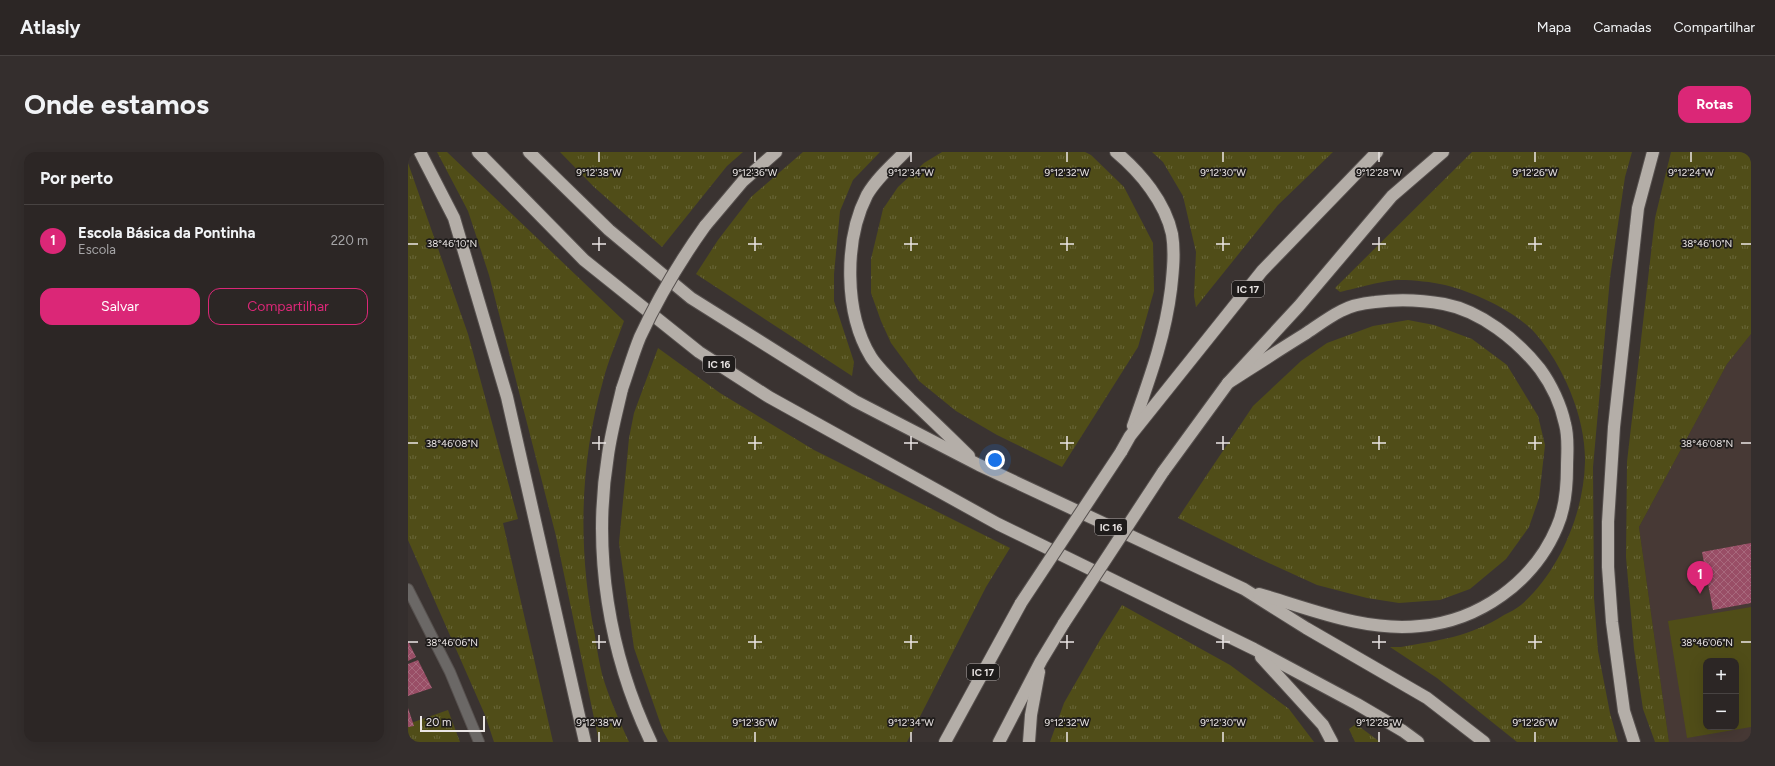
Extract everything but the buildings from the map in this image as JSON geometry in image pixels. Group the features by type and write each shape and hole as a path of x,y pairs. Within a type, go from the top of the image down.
{"highway":[{"path":"420,152 454,218 507,397 585,742"},
{"name":"IC 16","path":"478,152 584,260 699,352 769,397 998,524 1254,649 1357,704 1403,731 1418,742"},
{"name":"IC 16","path":"529,152 609,230 691,298 855,401 979,465 1244,589 1306,628 1427,698 1484,742"},
{"path":"651,742 641,722 625,678 613,635 606,589 602,542 603,496 608,454 622,389 640,339 658,300 679,264 705,226 743,181 776,152"},
{"path":"905,152 887,170 868,194 856,224 850,277 853,305 860,331 871,357 896,385 979,465"},
{"path":"1116,152 1143,178 1162,207 1172,234 1174,265 1167,319 1158,356 1130,436"},
{"name":"IC 17","path":"945,742 1021,603 1130,436 1262,271 1377,152"},
{"path":"999,742 1041,661 1064,623 1164,472 1228,383 1299,306 1392,196 1442,152"},
{"path":"1634,742 1624,711 1612,629 1608,567 1608,522 1614,427 1638,208 1653,152"},
{"path":"1228,383 1342,310 1374,302 1414,300 1446,304 1471,314 1487,323 1510,339 1541,370 1557,400 1566,425 1568,439 1567,474 1558,526 1545,551 1530,570 1508,592 1489,605 1441,623 1419,627 1386,627 1355,622 1244,589"},
{"path":"1254,649 1323,724 1332,742"},
{"path":"1029,742 1031,715 1041,661"}],"street":[{"path":"408,589 450,672 479,742"}],"shaded area":[{"path":"1751,334 1751,742 1669,742 1639,527 1727,364"}],"green space":[{"path":"437,152 447,152 624,321 605,374 589,444 585,476 584,540 589,604 601,669 611,700 629,742 599,742 556,536 489,275 468,211"},
{"path":"560,152 743,152 727,166 662,247 594,187"},
{"path":"803,152 880,152 853,180 840,211 834,274 834,301 854,362 852,376 696,274 718,240 751,197"},
{"path":"942,152 1085,152 1091,155 1124,187 1153,243 1154,291 1138,347 1062,467 997,435 956,411 919,381 891,343 881,321 871,293 871,259 883,209 898,187 924,163"},
{"path":"1152,152 1333,152 1278,205 1196,307 1194,296 1196,252 1183,196 1163,162"},
{"path":"1472,152 1632,152 1625,177 1610,278 1593,467 1594,598 1598,651 1610,713 1618,742 1517,742 1437,678 1390,647 1401,647 1454,637 1479,628 1521,605 1535,591 1558,559 1574,521 1584,481 1585,462 1582,428 1571,394 1564,377 1546,346 1527,325 1517,317 1481,297 1440,284 1394,280 1340,292 1335,288"},
{"path":"1671,152 1751,153 1751,334 1727,364 1639,527 1669,742 1655,742 1643,709 1634,649 1626,557 1627,462 1655,218"},
{"path":"408,163 468,334 518,519 503,523 553,742 494,742 485,715 408,540"},
{"path":"1408,320 1434,325 1472,339 1507,365 1538,416 1545,445 1539,498 1529,527 1506,559 1470,589 1440,600 1399,603 1367,598 1317,585 1258,558 1178,518 1253,406 1301,361 1327,343 1373,326"},
{"path":"658,348 720,393 814,450 1010,548 986,587 907,742 669,742 663,731 634,648 619,543 629,438 634,413"},
{"path":"1122,605 1230,665 1289,709 1314,742 1050,742 1064,703"},
{"path":"1751,607 1751,727 1739,729 1739,658 1703,658 1703,730 1734,730 1687,738 1668,621"},
{"path":"448,710 460,742 408,742 408,724"},
{"path":"1356,724 1380,742 1355,742 1349,729"}],"place":[{"name":"Escola Básica da Pontinha","path":"1700,594"}]}
